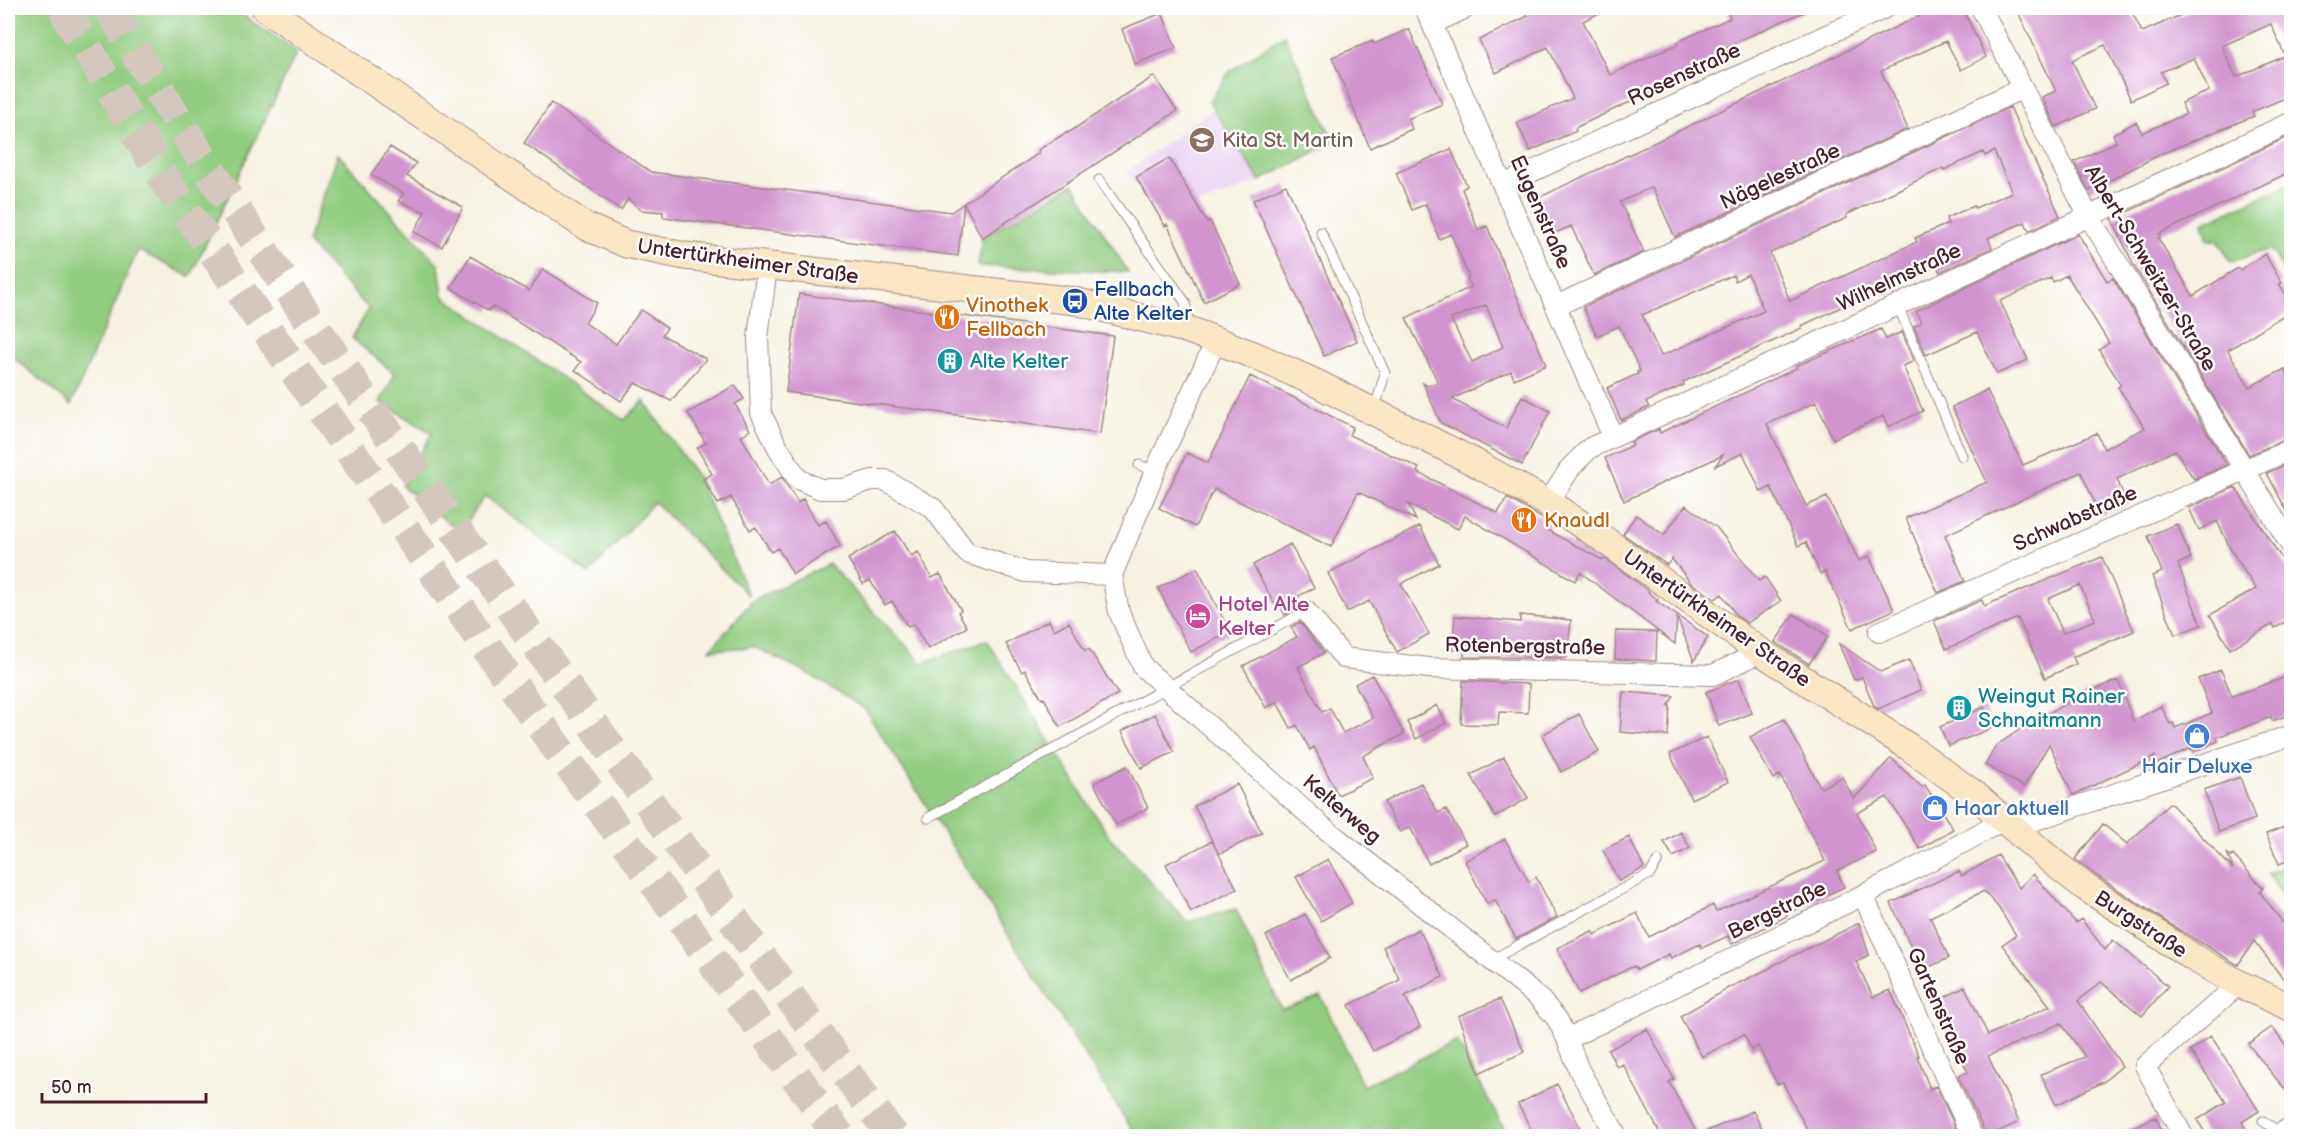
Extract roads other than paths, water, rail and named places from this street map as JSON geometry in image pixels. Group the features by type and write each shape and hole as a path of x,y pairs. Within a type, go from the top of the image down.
{"main road":[{"name":"Untertürkheimer Straße","path":"265,8 585,226 626,244 685,256 766,267 1075,301 1217,339 1374,410 1472,460 1548,503 1761,652 1909,747 2009,823"},
{"name":"Burgstraße","path":"2009,823 2052,862 2085,887 2194,958 2239,984 2292,1008"}],"street":[{"path":"1429,16 1466,8"},
{"name":"Rosenstraße","path":"1503,185 1885,8"},
{"name":"Albert-Schweitzer-Straße","path":"1981,8 2088,215 2292,547"},
{"name":"Eugenstraße","path":"1429,16 1613,437"},
{"name":"Nägelestraße","path":"1556,306 2023,88"},
{"name":"Wilhelmstraße","path":"1548,503 1571,467 1590,448 2292,122"},
{"path":"766,267 758,337 761,414 778,448 798,479 820,489 844,489 872,480 885,480 933,508 967,553 1026,573 1112,575"},
{"name":"Kelterweg","path":"1217,339 1147,468 1112,575 1119,612 1143,667 1323,827 1493,959 1538,997 1557,1019 1579,1070 1617,1137"},
{"name":"Schwabstraße","path":"1879,632 2292,449"},
{"name":"Rotenbergstraße","path":"1306,611 1344,658 1429,668 1713,675 1761,652"},
{"name":"Bergstraße","path":"1567,1039 2009,823 2292,735"},
{"name":"Gartenstraße","path":"1863,895 1972,1137"},
{"path":"2183,1137 2145,1066 2239,984"}],"lane":[{"path":"1100,180 1185,302 1189,330"},
{"path":"1322,232 1385,373 1374,410"},
{"path":"1897,304 1962,456"},
{"path":"928,818 1306,611"},
{"path":"1493,959 1650,874 1658,861"},
{"path":"2263,1121 2276,1130 2292,1120"}],"tunnel":[{"path":"63,8 160,173 301,380 544,730 839,1136"},
{"path":"110,8 146,70 223,191 343,369 656,813 893,1136"}],"place":[{"name":"Kita St. Martin","path":"1202,140"},
{"name":"Fellbach Alte Kelter","path":"1075,301"},
{"name":"Vinothek Fellbach","path":"947,317"},
{"name":"Alte Kelter","path":"950,361"},
{"name":"Knaudl","path":"1524,520"},
{"name":"Hotel Alte Kelter","path":"1198,616"},
{"name":"Weingut Rainer Schnaitmann","path":"1959,708"},
{"name":"Hair Deluxe","path":"2197,736"},
{"name":"Haar aktuell","path":"1935,808"}]}
